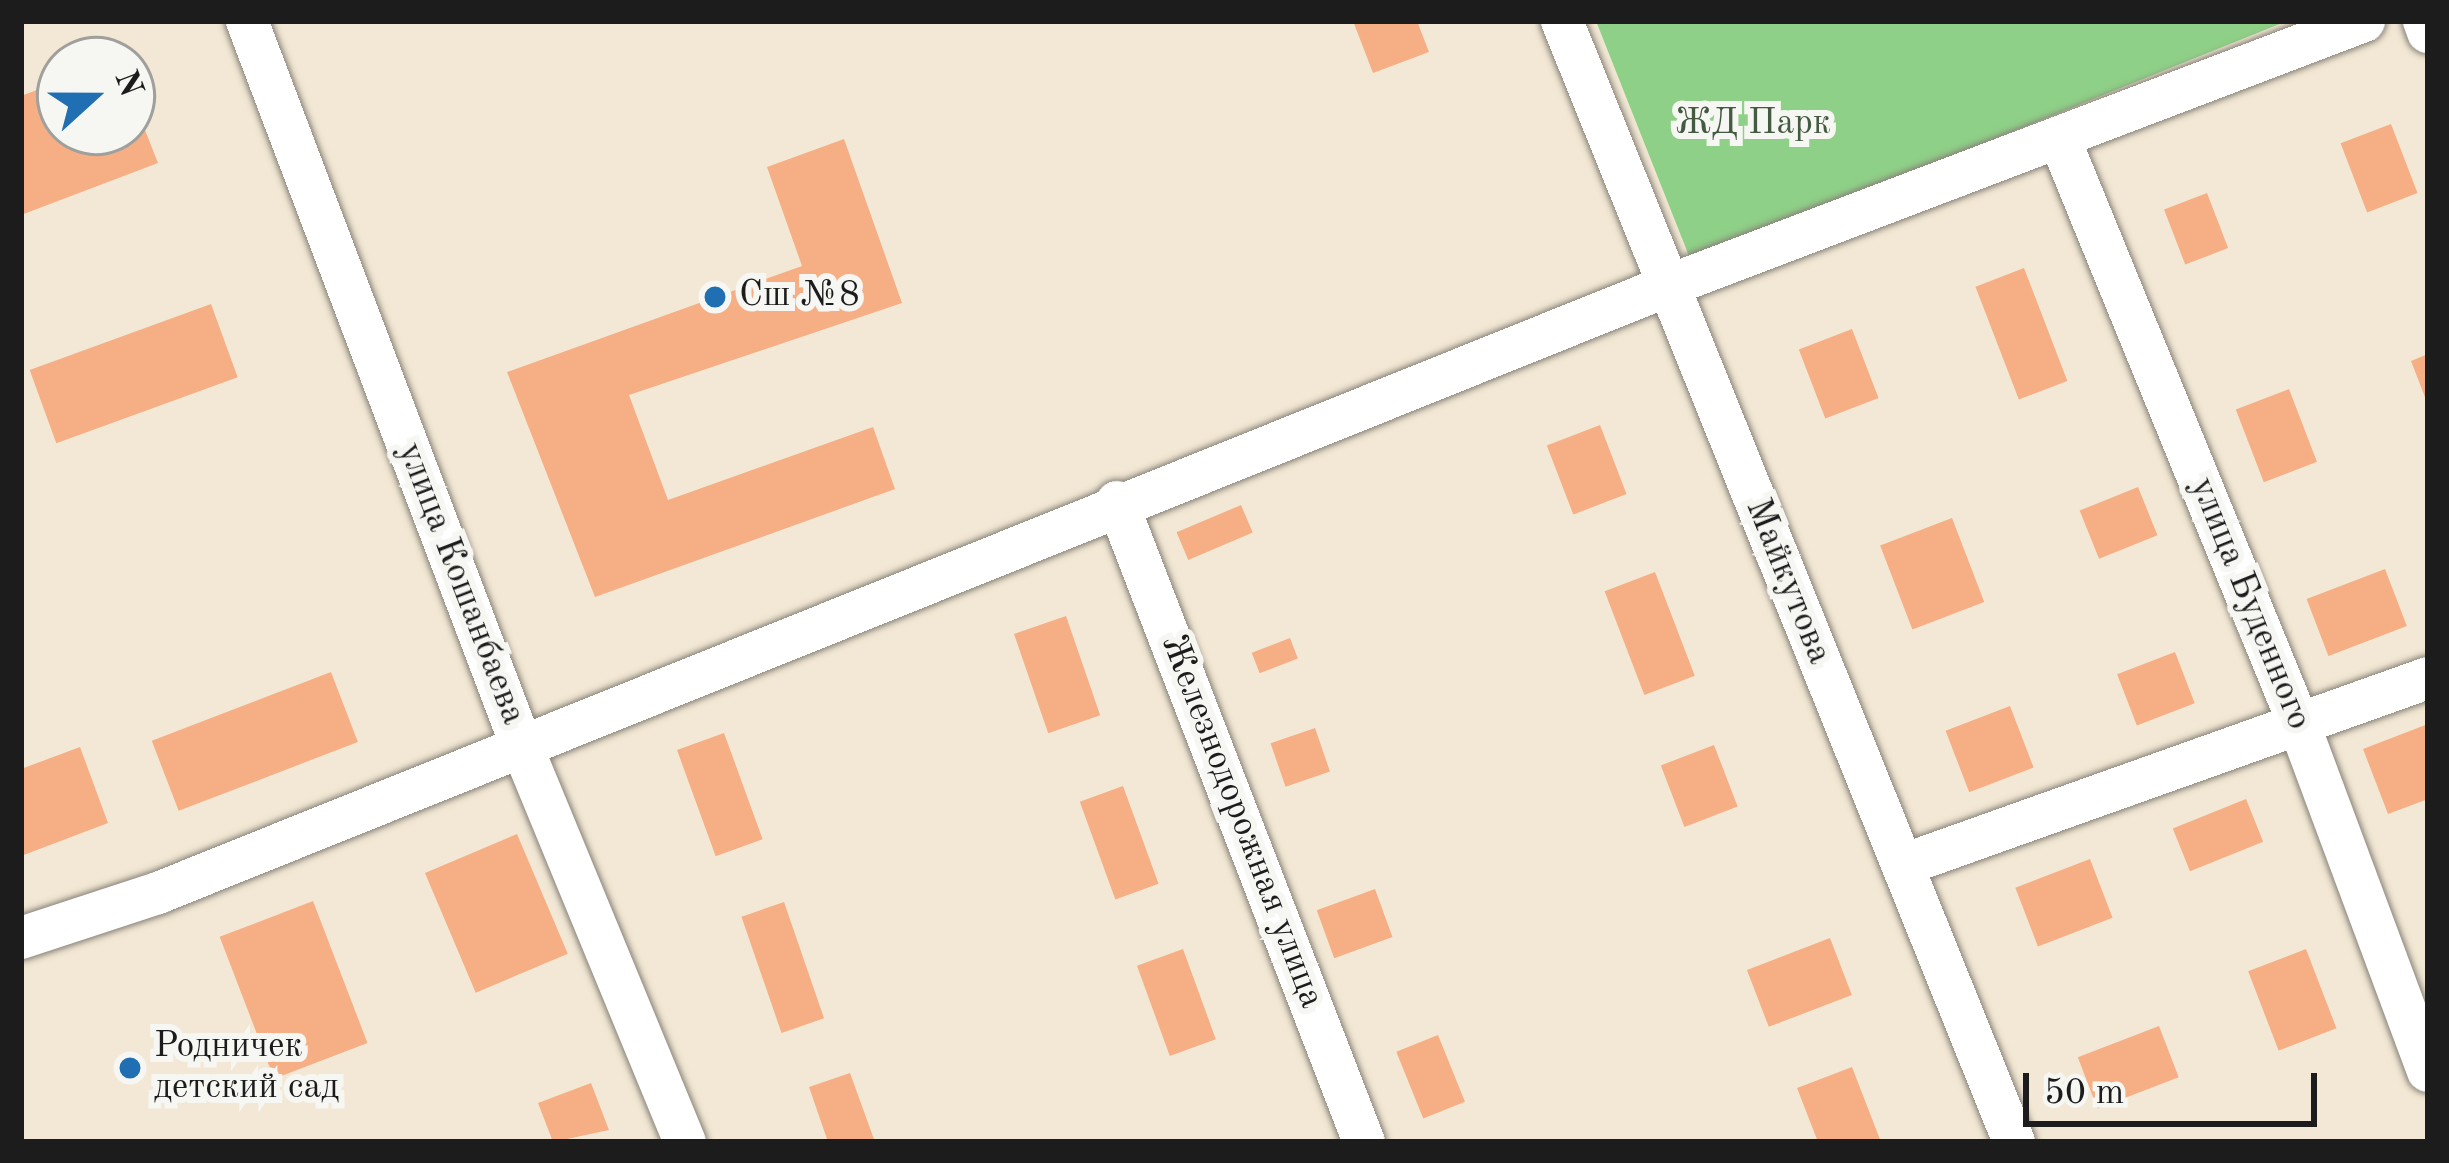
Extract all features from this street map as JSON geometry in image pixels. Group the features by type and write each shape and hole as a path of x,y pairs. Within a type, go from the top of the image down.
{"street":[{"name":"улица Кошанбаева","path":"247,21 520,742 686,1142"},
{"name":"Майкутова","path":"1562,21 2014,1142"},
{"path":"21,938 158,893 1117,502 1665,286 2364,21"},
{"path":"2424,21 2428,32"},
{"name":"улица Буденного","path":"2060,140 2300,727 2428,1071"},
{"name":"Железнодорожная улица","path":"1117,502 1364,1142"},
{"path":"1903,865 2428,678"}],"green space":[{"name":"ЖД Парк","path":"1596,21 2287,21 1691,261"}],"building":[{"path":"1353,21 1417,21 1429,52 1373,73"},
{"path":"36,90 36,156 155,156 158,163 21,215 21,96"},
{"path":"2391,124 2418,193 2367,212 2341,143"},
{"path":"844,139 902,303 629,395 668,500 873,427 895,489 595,597 507,372 802,266 767,167"},
{"path":"2207,193 2228,248 2185,265 2164,209"},
{"path":"2024,268 2067,381 2019,400 1975,287"},
{"path":"211,304 238,377 56,443 30,370"},
{"path":"1852,329 1879,398 1825,419 1799,349"},
{"path":"2428,354 2428,405 2411,361"},
{"path":"2289,389 2317,462 2264,482 2236,409"},
{"path":"1600,425 1627,494 1573,515 1547,445"},
{"path":"2138,487 2157,535 2099,559 2080,511"},
{"path":"1241,505 1253,533 1188,560 1177,532"},
{"path":"1952,518 1984,602 1912,630 1880,546"},
{"path":"2385,569 2407,626 2328,656 2307,599"},
{"path":"1655,572 1695,676 1644,695 1605,591"},
{"path":"1066,616 1100,715 1048,733 1014,634"},
{"path":"1290,638 1298,659 1260,673 1252,653"},
{"path":"2175,652 2195,703 2137,726 2117,674"},
{"path":"331,672 358,742 179,811 152,741"},
{"path":"2010,706 2034,768 1969,792 1946,731"},
{"path":"2428,724 2428,799 2388,814 2363,749"},
{"path":"1315,728 1330,771 1286,787 1271,743"},
{"path":"724,733 763,839 716,856 677,750"},
{"path":"1714,745 1738,807 1684,827 1661,765"},
{"path":"80,747 108,823 21,856 21,769"},
{"path":"1123,786 1159,884 1115,899 1080,802"},
{"path":"2246,799 2263,842 2190,871 2173,829"},
{"path":"517,834 568,954 476,993 425,873"},
{"path":"2090,859 2113,918 2038,946 2015,888"},
{"path":"1375,889 1392,937 1334,958 1317,910"},
{"path":"313,901 367,1043 274,1079 220,937"},
{"path":"784,902 824,1018 781,1033 741,917"},
{"path":"1830,938 1852,995 1769,1027 1747,970"},
{"path":"1183,949 1216,1039 1170,1056 1137,966"},
{"path":"2306,949 2336,1028 2279,1051 2248,971"},
{"path":"2159,1026 2179,1077 2097,1109 2078,1057"},
{"path":"1438,1035 1465,1102 1423,1119 1396,1052"},
{"path":"1852,1067 1881,1142 1818,1142 1797,1088"},
{"path":"850,1073 875,1142 828,1142 809,1087"},
{"path":"591,1083 609,1130 553,1142 538,1103"}],"place":[{"name":"Сш №8","path":"715,297"},
{"name":"Родничек детский сад","path":"130,1068"}]}
